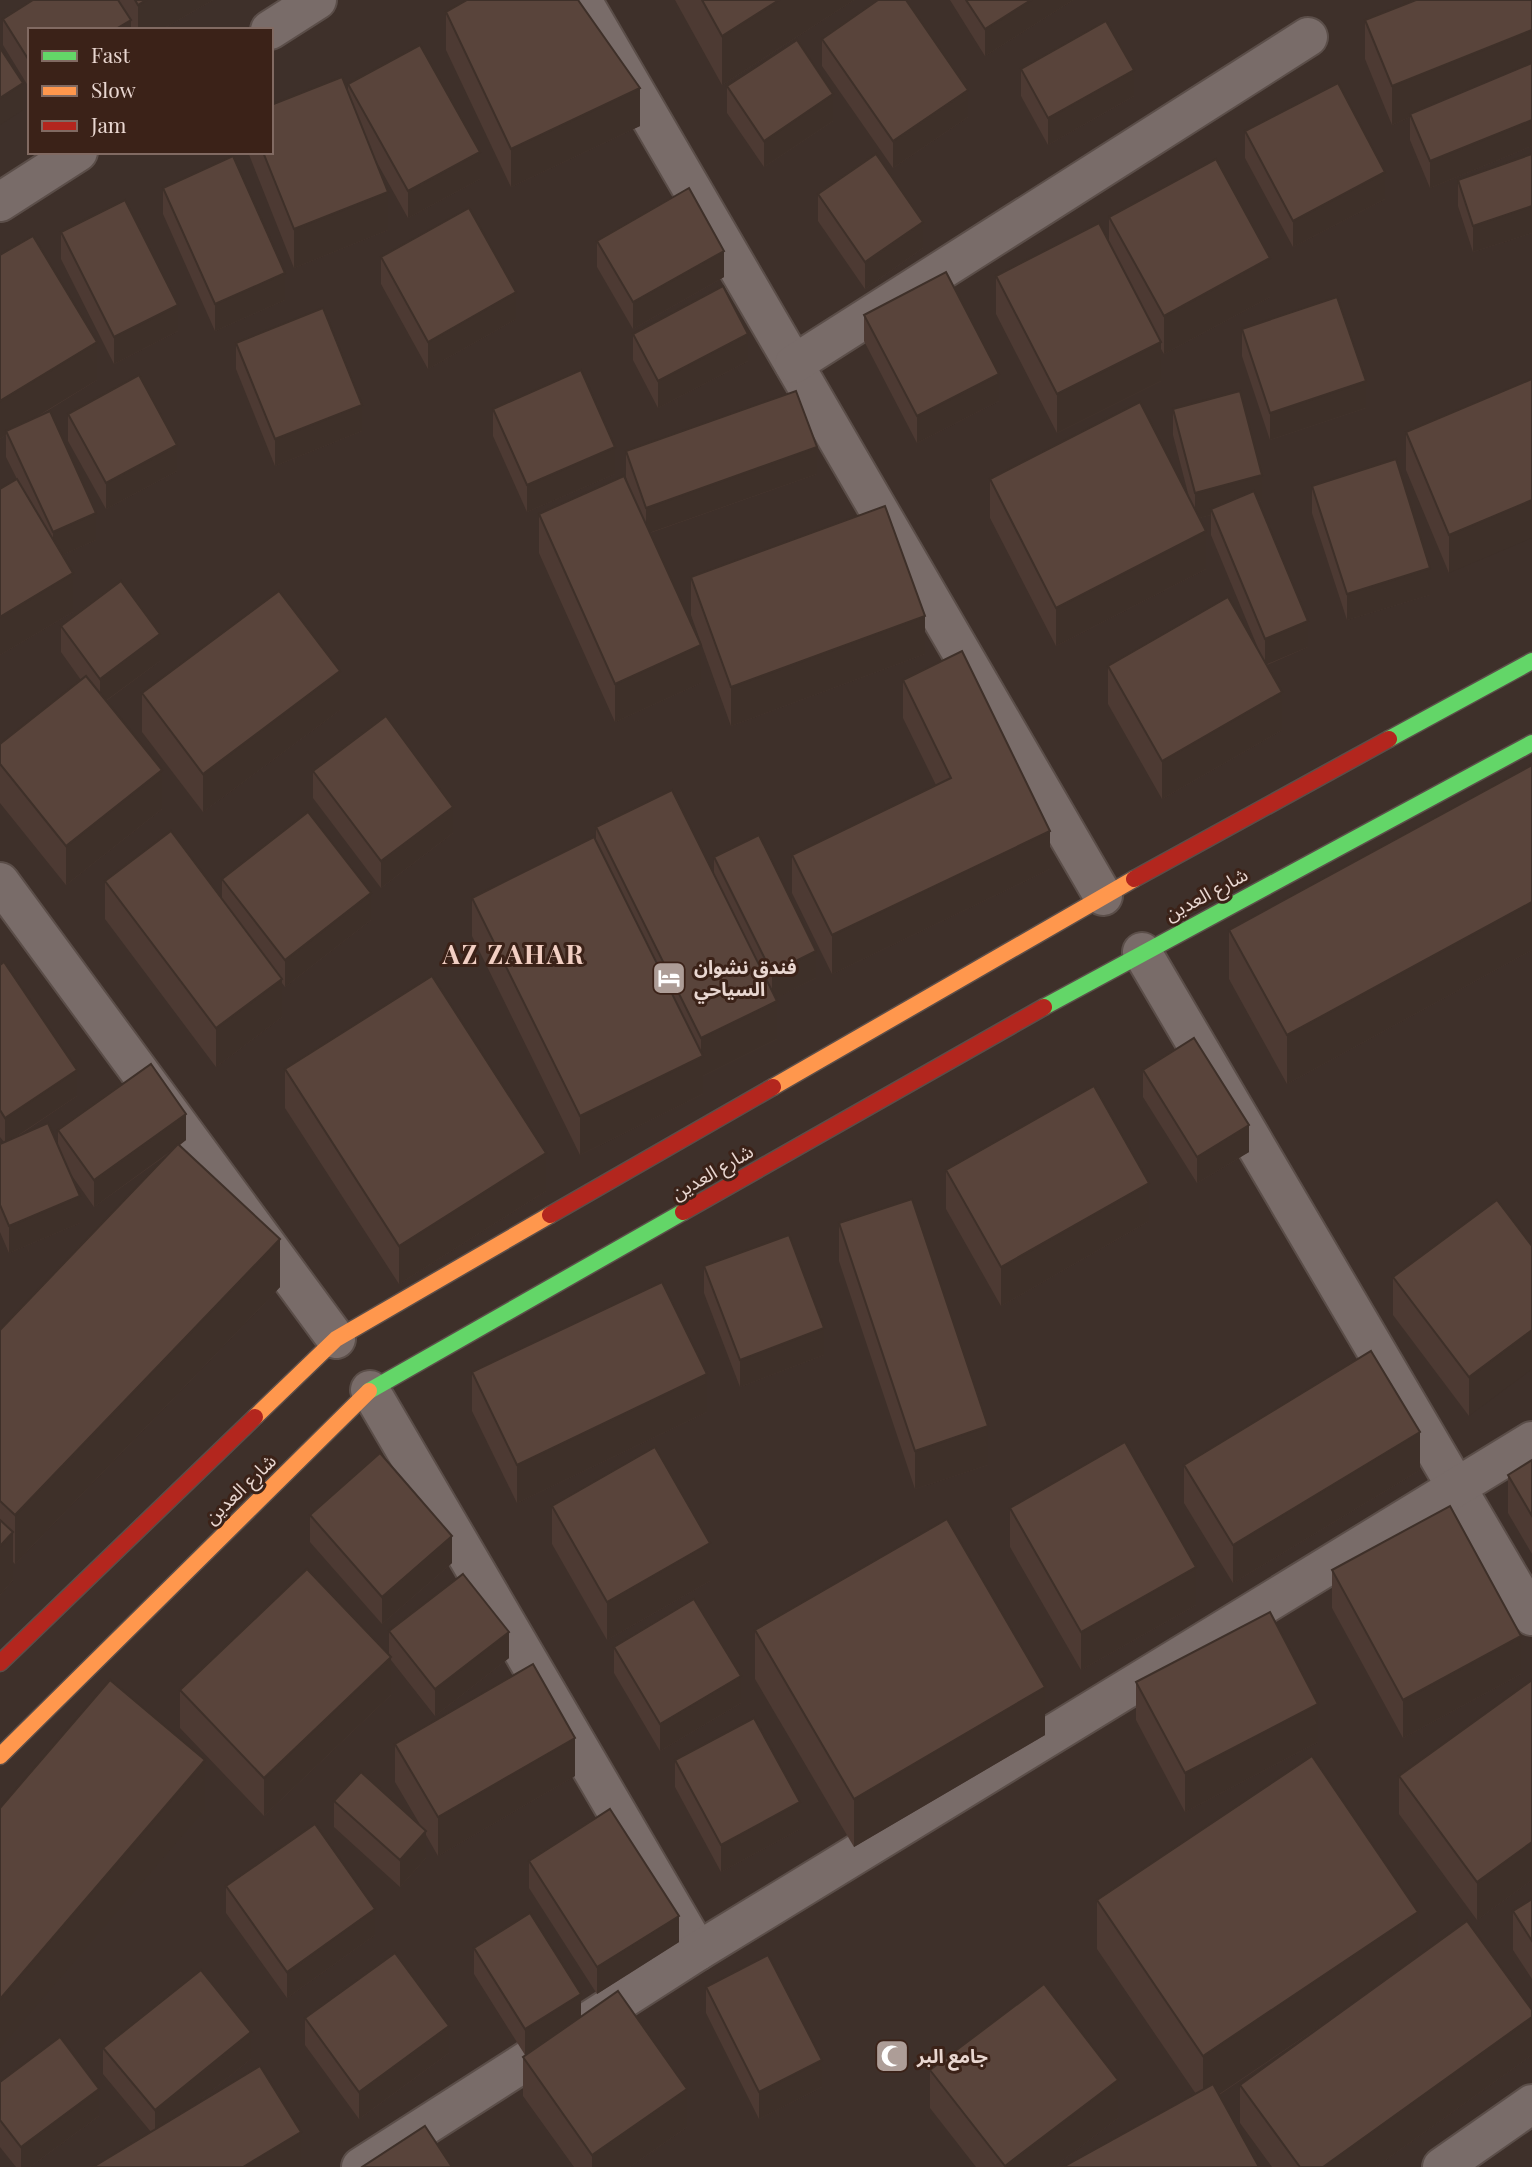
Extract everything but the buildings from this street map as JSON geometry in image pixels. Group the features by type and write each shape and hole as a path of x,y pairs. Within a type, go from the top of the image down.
{"main road":[{"path":"0,1663 335,1339 1103,896 1532,661"},
{"name":"شارع العدين","path":"0,1756 22,1731 370,1390 1142,952 1532,743"}],"street":[{"path":"273,28 317,0"},
{"path":"582,0 1103,896"},
{"path":"794,364 1308,37"},
{"path":"0,202 75,154"},
{"path":"3,891 335,1339"},
{"path":"1142,952 1532,1616"},
{"path":"370,1390 698,1951"},
{"path":"361,2167 698,1951 1532,1441"},
{"path":"1442,2167 1532,2104"}],"traffic: fast":[{"path":"1389,739 1532,661"},
{"path":"1044,1007 1532,743"},
{"path":"369,1391 683,1212"}],"traffic: slow":[{"path":"773,1087 1134,879"},
{"path":"255,1417 336,1339 550,1215"},
{"path":"0,1756 369,1391"}],"traffic: jam":[{"path":"1134,879 1389,739"},
{"path":"683,1212 1044,1007"},
{"path":"550,1215 773,1087"},
{"path":"0,1663 255,1417"}],"place":[{"name":"فندق نشوان السياحي","path":"669,978"},
{"name":"جامع البر","path":"892,2056"}],"district":[{"name":"AZ ZAHAR","path":"514,955"}]}
